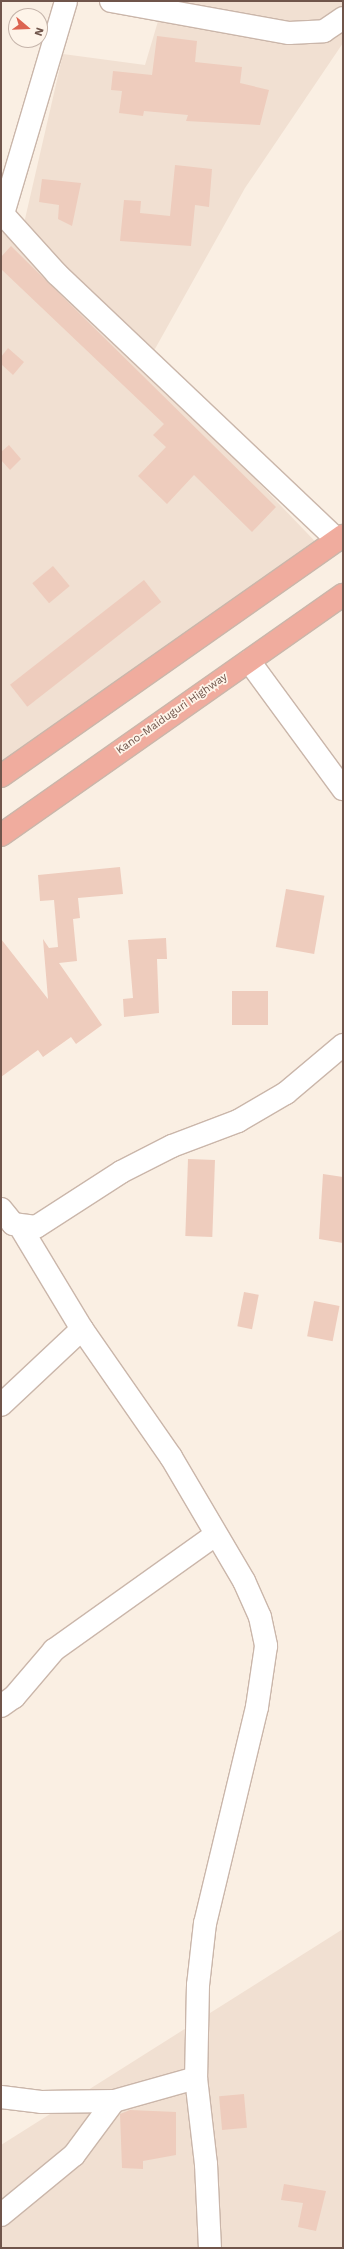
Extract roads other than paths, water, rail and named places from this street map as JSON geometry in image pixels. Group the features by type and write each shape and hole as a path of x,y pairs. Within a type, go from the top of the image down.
{"highway":[{"path":"1,776 340,538"},
{"name":"Kano-Maiduguri Highway","path":"1,835 343,595"}],"street":[{"path":"66,1 2,213 57,274 340,538"},
{"path":"111,1 289,32 324,31 343,18"},
{"path":"249,661 343,789"},
{"path":"1,1209 13,1224 21,1228 36,1227 121,1172 172,1146 238,1121 286,1093 343,1045"},
{"path":"21,1228 82,1329 171,1457 244,1582 260,1617 266,1646 257,1707 205,1923 198,1985 196,2078 206,2164 210,2248"},
{"path":"1,1405 82,1329"},
{"path":"1,1706 14,1697 54,1650 216,1535"},
{"path":"1,2097 41,2102 114,2101 196,2078"},
{"path":"1,2215 74,2156 114,2101"}]}
